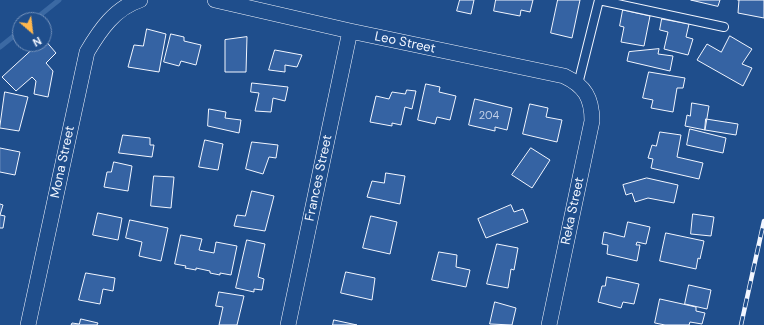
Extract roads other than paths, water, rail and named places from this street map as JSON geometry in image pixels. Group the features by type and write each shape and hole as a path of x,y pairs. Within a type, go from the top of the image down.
{"street":[{"name":"Mona Street","path":"28,325 87,52 97,35 108,21 120,10 140,0"},
{"name":"Leo Street","path":"215,0 350,31 564,76 578,84 588,97"},
{"name":"Frances Street","path":"288,325 350,31"},
{"name":"Reka Street","path":"549,325 590,132 592,110 588,97"}],"lane":[{"path":"578,84 599,0 724,27"}],"waterway":[{"path":"44,12 59,0"},
{"path":"0,47 12,37"}],"railway":[{"path":"741,325 764,221"}]}
